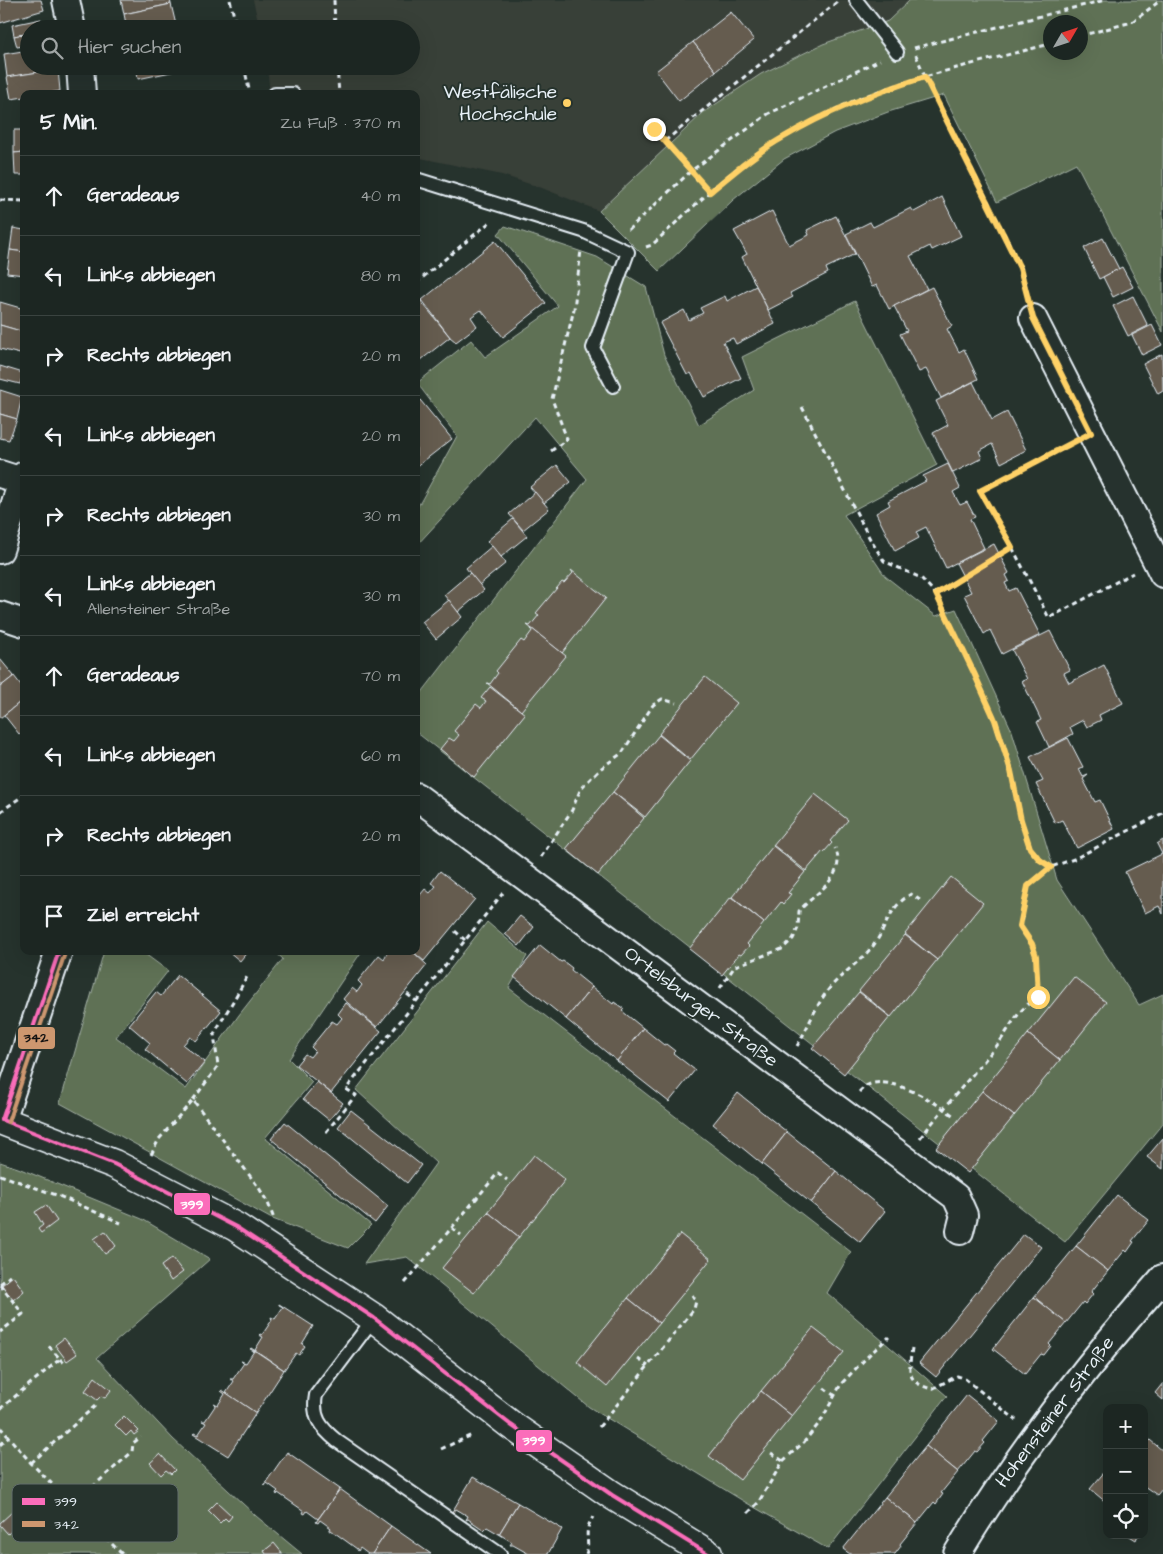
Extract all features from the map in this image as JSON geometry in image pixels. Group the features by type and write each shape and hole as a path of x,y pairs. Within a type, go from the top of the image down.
{"street":[{"path":"66,0 70,20"},
{"path":"81,75 82,90"},
{"path":"1033,318 1160,567"},
{"path":"0,550 15,477"},
{"path":"0,615 20,622"},
{"name":"Ortelsburger Straße","path":"420,799 956,1197 964,1215 960,1231"},
{"path":"58,955 1,1120 114,1164 236,1227 374,1318 511,1425 612,1495 708,1554"},
{"name":"Hohensteiner Straße","path":"957,1554 1012,1466 1124,1322 1163,1278"}],"lane":[{"path":"856,0 897,52"},
{"path":"420,180 583,231 628,252 593,348 613,386"},
{"path":"374,1318 316,1395 314,1406 317,1420 325,1432 337,1441 500,1554"}],"path":[{"path":"230,0 235,20"},
{"path":"334,0 335,20"},
{"path":"664,141 840,0"},
{"path":"613,244 691,171 768,114 897,52 1105,0"},
{"path":"1088,34 1132,22 1161,0"},
{"path":"628,252 652,245 710,192 749,160 783,138 834,111 884,89 1043,46"},
{"path":"913,48 925,77 1020,268 1033,318"},
{"path":"246,75 249,90"},
{"path":"338,75 339,90"},
{"path":"654,129 710,192"},
{"path":"0,200 20,201"},
{"path":"420,280 508,207"},
{"path":"551,452 567,439 552,399 574,309 583,231"},
{"path":"802,407 870,539 884,561 921,578 936,594 995,720 1011,771 1021,820 1030,848 1040,860 1051,867"},
{"path":"1091,433 980,491 1050,618 1160,567"},
{"path":"936,594 1012,547"},
{"path":"326,1132 356,1095 346,1089 465,940 524,875 572,810 581,788 600,769 622,753 653,705 662,699 676,704"},
{"path":"0,812 20,798"},
{"path":"1038,997 1036,956 1032,944 1020,926 1028,886 1051,867 1074,859 1163,813"},
{"path":"705,1009 735,966 782,949 793,939 798,928 799,911 830,882 837,871 839,857 835,848"},
{"path":"784,1068 809,1026 819,1002 842,974 873,946 892,910 911,894 923,902"},
{"path":"455,931 465,940"},
{"path":"149,1158 158,1139 193,1100 218,1066 214,1034 247,977"},
{"path":"408,994 416,1001"},
{"path":"932,1123 996,1047 1010,1023 1026,1005 1038,997 1047,999"},
{"path":"844,1113 860,1091 869,1084 883,1083 896,1085 944,1108 955,1116"},
{"path":"193,1100 260,1188 274,1220"},
{"path":"406,1283 498,1173 507,1180"},
{"path":"0,1175 59,1196 121,1223"},
{"path":"452,1228 461,1235"},
{"path":"0,1332 23,1314 0,1285 10,1276"},
{"path":"599,1427 694,1309 696,1300 690,1292"},
{"path":"748,1513 758,1503 783,1461 810,1435 821,1421 841,1384 889,1337"},
{"path":"48,1345 66,1365"},
{"path":"912,1348 909,1372 912,1379 924,1387 932,1389 957,1376 964,1378 1036,1436"},
{"path":"0,1409 60,1359"},
{"path":"638,1359 648,1366"},
{"path":"824,1388 835,1396"},
{"path":"31,1463 95,1406"},
{"path":"0,1427 52,1484"},
{"path":"441,1449 472,1436"},
{"path":"0,1445 9,1437"},
{"path":"96,1484 132,1452 134,1443 141,1437"},
{"path":"771,1453 783,1461"},
{"path":"586,1554 588,1549 586,1539 587,1525 593,1517"},
{"path":"110,1542 122,1554"}],"shaded area":[{"name":"Westfälische Hochschule","path":"253,0 910,0 888,21 823,44 761,74 704,112 599,211 542,188 502,175 420,158 420,90 270,90 268,75 420,75 420,20 258,20"}],"green space":[{"path":"910,0 1163,0 1163,332 1076,163 997,202 944,95 888,112 835,132 784,159 733,200 659,271 599,211 704,112 761,74 823,44 888,21"},
{"path":"505,226 597,257 646,287 664,355 699,425 754,390 742,357 855,301 937,465 844,515 885,576 936,616 956,609 1012,731 1057,880 1139,1005 1163,994 1163,1123 1065,1242 420,735 420,695 587,479 535,417 420,542 420,503 457,436 420,387 420,381 471,340 485,357 558,306 498,234"},
{"path":"487,922 527,956 509,988 851,1252 827,1293 947,1396 828,1549 745,1502 589,1407 407,1257 364,1264 436,1163 356,1090"},
{"path":"103,955 146,955 168,971 116,1037 186,1089 239,1015 283,959 278,955 359,955 289,1059 312,1082 265,1138 371,1225 348,1248 270,1218 60,1103"},
{"path":"0,1162 142,1219 210,1259 97,1358 173,1439 256,1516 302,1554 0,1554"}],"building":[{"path":"0,0 41,0 44,10 0,23"},
{"path":"121,0 170,0 171,4 124,14"},
{"path":"171,4 175,20 125,20 124,14"},
{"path":"731,12 754,40 716,71 693,42"},
{"path":"20,23 20,35 14,36 12,25"},
{"path":"20,35 20,46 17,47 14,36"},
{"path":"693,42 716,71 679,101 656,71"},
{"path":"20,51 20,75 7,77 4,54"},
{"path":"20,75 59,75 60,90 20,90 20,98 11,99 7,77"},
{"path":"137,75 157,75 138,79"},
{"path":"14,130 20,130 20,152 14,153"},
{"path":"20,152 20,175 15,175 14,153"},
{"path":"942,197 961,236 932,250 930,246 910,256 927,289 889,309 877,285 872,287 846,234 870,222 873,227 911,208 914,212"},
{"path":"772,211 789,245 809,235 807,230 836,216 855,254 826,268 828,273 790,293 793,297 768,310 742,257 747,254 734,231"},
{"path":"13,228 20,229 20,251 10,250"},
{"path":"1103,238 1119,269 1099,279 1084,248"},
{"path":"495,241 546,303 503,337 481,310 471,317 477,326 456,342 450,337 422,300"},
{"path":"10,250 20,251 20,275 7,273"},
{"path":"1122,267 1133,287 1113,297 1103,277"},
{"path":"756,286 775,324 736,344 733,338 723,342 741,378 704,397 691,373 687,375 660,323 684,310 689,320 703,313 700,308 725,296 727,301"},
{"path":"932,287 952,326 947,329 959,352 964,349 978,379 941,398 926,369 919,372 900,334 907,331 894,306"},
{"path":"1133,296 1148,326 1128,336 1113,306"},
{"path":"420,300 450,337 420,361"},
{"path":"0,302 20,308 20,331 0,325"},
{"path":"0,325 20,331 20,354 0,349"},
{"path":"1152,325 1162,345 1142,355 1132,335"},
{"path":"1162,354 1163,391 1158,394 1143,364"},
{"path":"0,366 20,372 20,384 0,379"},
{"path":"973,382 992,420 1007,412 1026,450 1001,463 992,444 979,451 982,458 953,473 933,433 948,425 936,401"},
{"path":"0,390 20,396 17,419 0,414"},
{"path":"420,400 452,439 420,464"},
{"path":"0,414 17,419 9,440 0,438"},
{"path":"948,464 960,488 953,492 960,505 967,502 975,517 970,519 984,548 946,568 926,527 916,532 919,538 895,551 876,513 890,505 888,501 926,481 923,476"},
{"path":"557,465 571,482 544,503 530,487"},
{"path":"535,492 549,509 523,530 509,514"},
{"path":"513,519 527,536 501,557 487,541"},
{"path":"994,544 1009,573 1006,575 1009,581 1005,583 1009,591 1016,588 1040,635 1002,654 990,630 984,634 964,595 971,592 956,563"},
{"path":"492,546 506,563 479,585 466,568"},
{"path":"571,570 606,598 562,653 527,625 530,626 539,615 536,613 562,582 564,583 573,573"},
{"path":"470,573 484,590 458,612 444,595"},
{"path":"449,600 462,617 436,639 422,622"},
{"path":"531,628 566,656 521,711 487,683 490,684 498,673 496,671 521,640 524,642 532,631"},
{"path":"1050,631 1070,670 1064,673 1069,683 1104,665 1123,703 1099,715 1101,720 1087,727 1083,720 1070,727 1073,734 1049,747 1037,722 1041,720 1022,681 1027,679 1012,650"},
{"path":"0,659 14,676 0,687"},
{"path":"14,676 20,684 20,702 0,718 0,687"},
{"path":"705,677 737,703 690,760 659,734"},
{"path":"490,687 525,714 474,777 440,749 449,738 454,741 459,735 454,731 476,704 481,708 486,701 481,698"},
{"path":"20,702 20,733 19,734 4,715"},
{"path":"659,735 690,761 645,817 613,792"},
{"path":"1068,738 1083,767 1079,769 1083,777 1088,775 1083,779 1095,802 1100,800 1114,829 1077,848 1062,820 1055,823 1036,784 1043,781 1030,757"},
{"path":"613,792 644,818 598,875 566,849"},
{"path":"815,794 848,820 830,841 832,843 806,871 773,845"},
{"path":"1163,840 1163,914 1159,906 1145,913 1125,872 1162,854 1157,844"},
{"path":"773,846 805,872 788,893 791,894 783,904 781,902 764,923 732,897"},
{"path":"440,871 475,899 424,961 417,955 420,955 420,895 425,889 430,893 436,886 431,883"},
{"path":"951,877 983,903 937,960 905,934"},
{"path":"731,897 764,923 747,944 749,946 741,955 739,954 722,975 689,949"},
{"path":"520,916 534,927 519,946 505,934"},
{"path":"905,935 937,960 891,1017 859,991"},
{"path":"540,945 561,962 563,961 572,968 571,970 592,987 566,1019 514,977"},
{"path":"233,955 245,955 240,961"},
{"path":"379,955 384,959 386,955 416,955 427,965 377,1027 343,999 352,988 357,992 362,985 358,981"},
{"path":"178,975 221,1011 196,1041 190,1037 183,1045 205,1062 187,1084 145,1049 150,1043 129,1025 156,992 161,996"},
{"path":"1074,977 1106,1002 1060,1060 1028,1034"},
{"path":"592,987 613,1004 614,1002 624,1009 622,1011 643,1028 617,1061 566,1019"},
{"path":"859,992 890,1017 844,1074 812,1048"},
{"path":"346,1003 381,1031 331,1093 296,1065 305,1054 310,1057 315,1051 311,1047 332,1021 337,1024 342,1018 338,1014"},
{"path":"643,1028 664,1045 666,1044 675,1051 673,1053 695,1070 669,1102 617,1061"},
{"path":"1028,1034 1060,1060 1014,1116 982,1091"},
{"path":"317,1082 343,1103 329,1120 303,1099"},
{"path":"982,1091 1014,1116 968,1173 936,1148"},
{"path":"738,1093 787,1132 762,1164 713,1124"},
{"path":"351,1110 421,1165 407,1183 338,1127"},
{"path":"285,1122 388,1206 375,1223 271,1139"},
{"path":"787,1132 836,1171 811,1203 762,1164"},
{"path":"1163,1138 1163,1169 1147,1157"},
{"path":"534,1155 565,1180 519,1237 488,1212"},
{"path":"836,1171 885,1211 860,1242 811,1203"},
{"path":"1117,1195 1149,1220 1132,1241 1134,1242 1127,1252 1125,1250 1108,1271 1076,1246"},
{"path":"46,1205 57,1221 41,1233 38,1229 43,1225 35,1212"},
{"path":"488,1212 519,1237 474,1293 442,1268"},
{"path":"105,1231 116,1246 105,1254 94,1239"},
{"path":"680,1234 711,1259 659,1323 628,1298"},
{"path":"1024,1234 1041,1247 936,1377 919,1363"},
{"path":"1076,1246 1108,1271 1091,1292 1093,1294 1085,1304 1083,1302 1066,1323 1034,1297"},
{"path":"172,1258 183,1272 171,1281 161,1266"},
{"path":"13,1276 24,1291 13,1300 2,1285"},
{"path":"1034,1297 1066,1323 1049,1344 1051,1346 1044,1355 1041,1354 1025,1374 993,1349"},
{"path":"628,1298 659,1323 607,1387 577,1362"},
{"path":"279,1304 313,1326 302,1344 305,1346 299,1355 296,1353 284,1370 255,1350 263,1337 259,1335 262,1335 272,1320 271,1317 275,1319 283,1307"},
{"path":"813,1328 844,1352 792,1416 761,1391"},
{"path":"64,1338 77,1354 67,1361 55,1345"},
{"path":"251,1348 284,1370 256,1413 226,1393 234,1381 230,1379 233,1379 244,1363 241,1361 246,1363 254,1351"},
{"path":"95,1377 111,1390 105,1398 101,1396 97,1400 85,1391"},
{"path":"1163,1383 1163,1400 1155,1393"},
{"path":"222,1390 256,1413 228,1456 193,1434 198,1435 206,1423 202,1421 205,1421 215,1406 214,1403 218,1405 225,1394"},
{"path":"761,1391 792,1416 740,1480 709,1456"},
{"path":"967,1395 999,1421 983,1441 985,1443 977,1452 975,1451 958,1472 926,1446"},
{"path":"124,1416 139,1431 134,1435 131,1431 126,1436 115,1425"},
{"path":"1148,1438 1163,1451 1163,1488 1157,1495 1148,1489"},
{"path":"926,1446 958,1472 941,1493 943,1494 936,1504 934,1502 917,1523 885,1497"},
{"path":"287,1452 340,1489 318,1519 307,1511 305,1514 303,1513 304,1511 278,1493 277,1495 278,1491 267,1483 264,1485"},
{"path":"160,1454 175,1470 171,1474 166,1470 161,1475 150,1463"},
{"path":"1103,1474 1103,1500 1090,1489"},
{"path":"473,1477 518,1503 499,1534 487,1527 484,1530 468,1519 466,1520 468,1516 456,1509 454,1513 452,1512"},
{"path":"340,1489 391,1526 372,1554 368,1554 360,1548 358,1551 331,1530 329,1531 331,1528 320,1520 318,1523 316,1522"},
{"path":"885,1497 917,1523 900,1544 901,1546 895,1554 850,1554 843,1549"},
{"path":"217,1502 232,1516 228,1521 225,1518 220,1523 208,1511"},
{"path":"518,1503 562,1529 548,1554 529,1554 510,1545 512,1542 499,1534"},
{"path":"12,1512 12,1530 8,1534 0,1523"},
{"path":"391,1526 431,1554 372,1554"},
{"path":"274,1543 283,1554 266,1554 264,1551"}],"transit line":[{"name":"399","path":"2,1120 58,955"},
{"name":"342","path":"8,1122 64,955"},
{"name":"399","path":"2,1120 114,1164 236,1227 374,1318 511,1425 612,1495 708,1554"}],"place":[{"name":"Westfälische Hochschule","path":"567,103"}],"route":[{"path":"654,129 710,192 749,160 783,138 834,111 884,89 925,77 1020,268 1033,318 1091,433 980,491 1012,547 936,594 995,720 1011,771 1021,820 1030,848 1040,860 1051,867 1028,886 1020,926 1032,944 1036,956 1038,997"}]}
